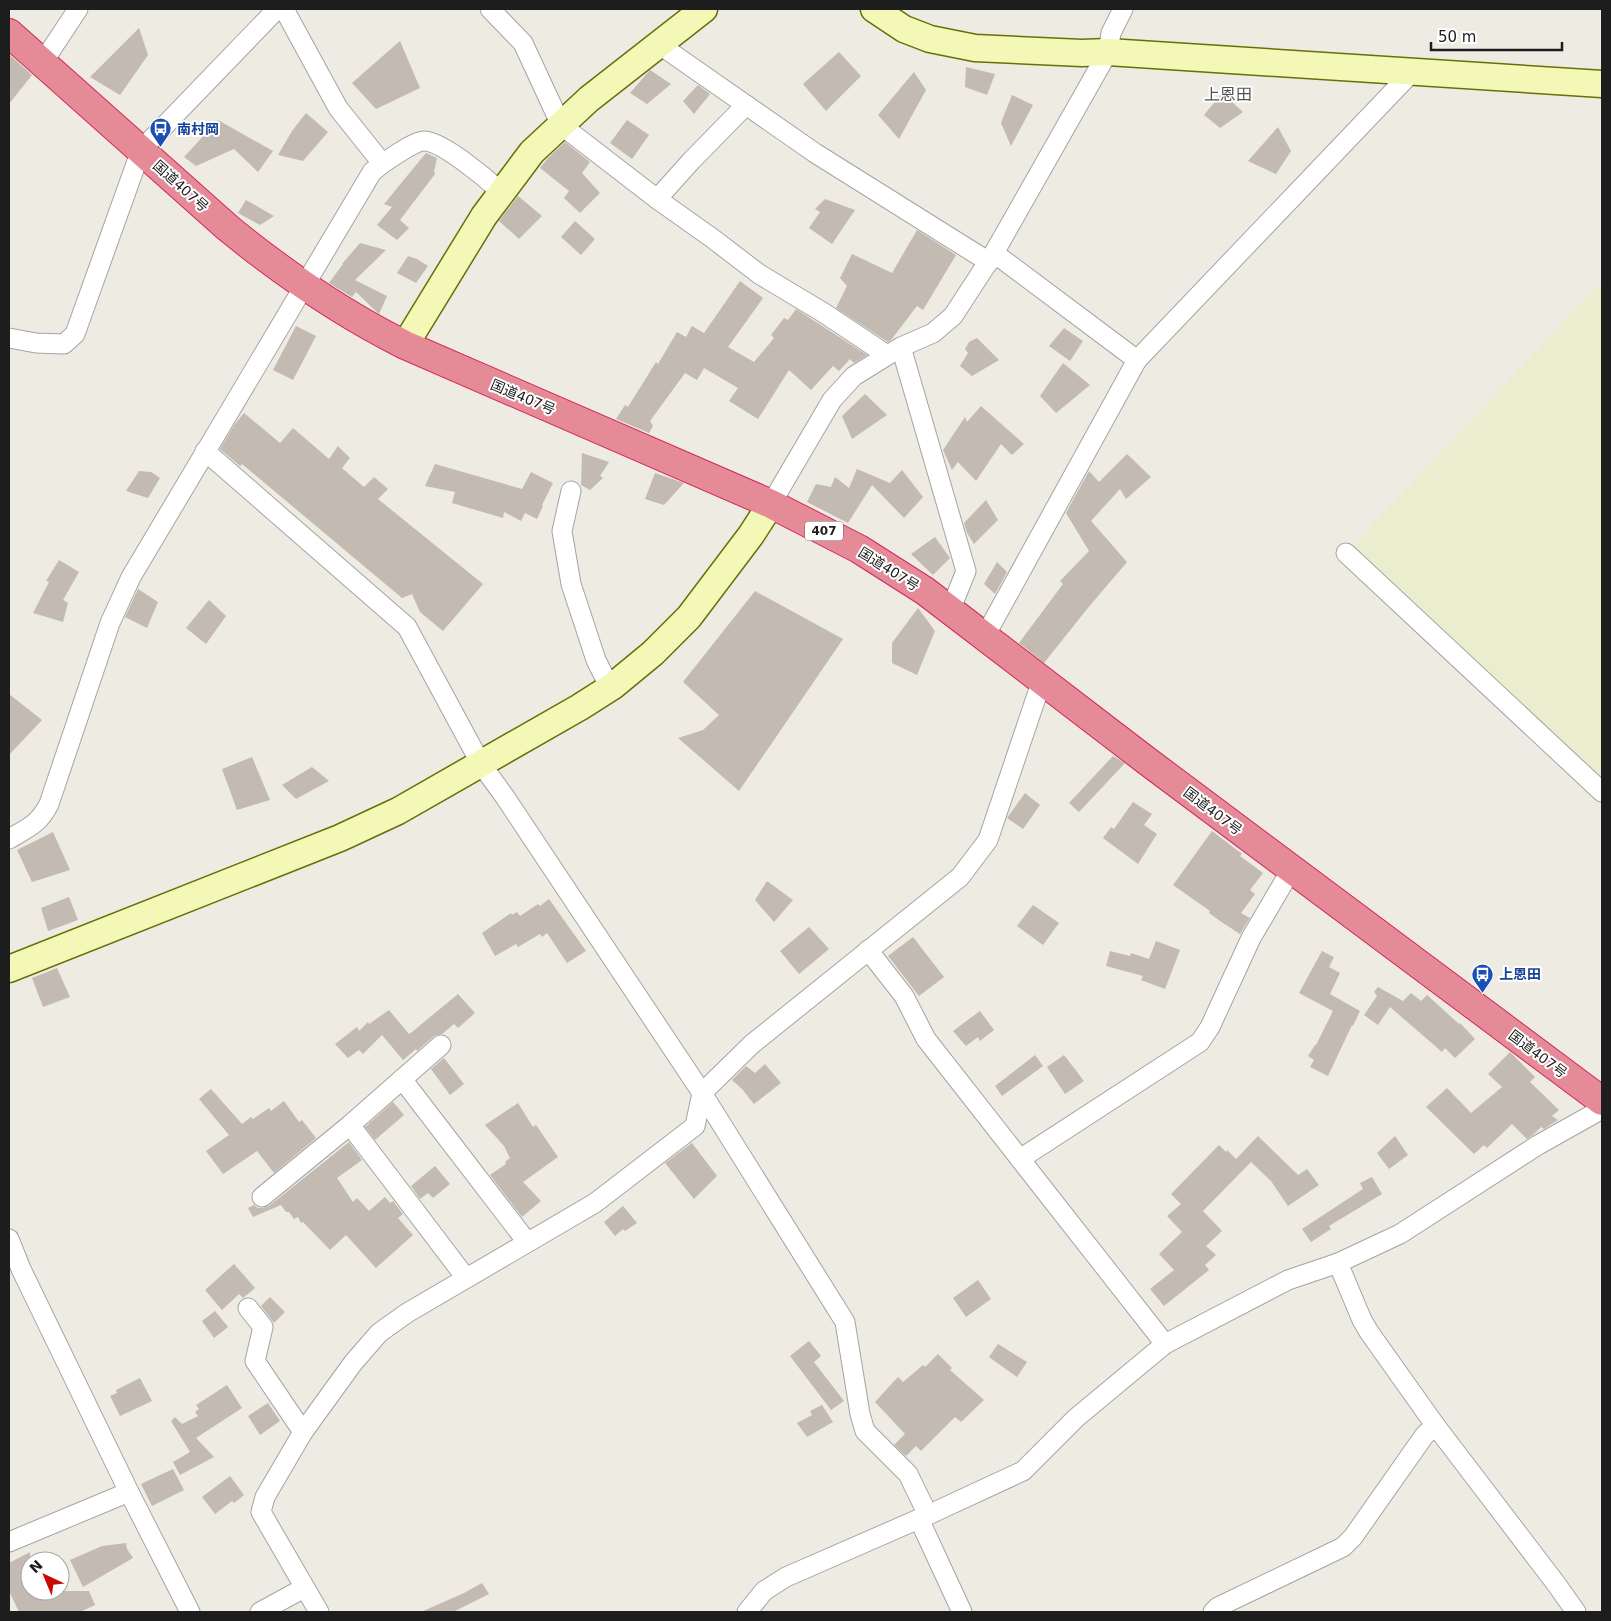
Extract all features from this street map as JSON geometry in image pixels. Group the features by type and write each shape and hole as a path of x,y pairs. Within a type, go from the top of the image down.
{"highway":[{"name":"国道407号","path":"9,33 228,228 304,286 368,327 405,346 771,504 859,549 925,591 1291,870 1602,1102"}],"street":[{"path":"43,62 78,9"},
{"path":"9,338 36,343 64,344 75,334 141,150 277,9"},
{"path":"284,9 338,108 382,163"},
{"path":"490,9 523,43 561,125 759,274 824,313 894,351 966,571 950,611"},
{"path":"405,346 484,216 532,152 589,99 704,9"},
{"path":"874,9 904,29 930,39 974,48 1082,53 1108,52 1602,84"},
{"path":"9,969 340,838 398,811 542,730 610,688 653,653 689,617 751,535 832,400 854,376 894,351 933,333 953,316 992,258 1108,52 1111,33 1123,9"},
{"path":"660,45 815,153 992,258 1137,360"},
{"path":"985,636 1137,360 1412,72"},
{"path":"657,199 746,105"},
{"path":"9,839 35,824 44,815 110,623 131,577 372,172 382,163 422,140 434,142 484,177 501,192"},
{"path":"205,451 407,627 481,764 505,797 702,1093 845,1322 860,1414 865,1432 908,1474 923,1517 962,1612"},
{"path":"571,491 562,531 570,584 596,660 610,688"},
{"path":"1346,553 1602,792"},
{"path":"319,1612 261,1512 265,1497 303,1432 353,1363 379,1333 407,1313 595,1202 695,1126 702,1093 752,1044 960,876 988,840 1042,680"},
{"path":"1020,1159 1200,1042 1210,1027 1251,938 1291,870"},
{"path":"868,950 904,996 926,1039 1165,1344"},
{"path":"262,1197 350,1125 440,1045"},
{"path":"402,1079 528,1242"},
{"path":"746,1612 764,1591 786,1578 1023,1471 1076,1418 1165,1344 1288,1280 1338,1263 1400,1234 1538,1145 1595,1114 1602,1106"},
{"path":"350,1125 466,1278"},
{"path":"9,1239 15,1272 190,1612"},
{"path":"1338,1263 1369,1332 1576,1612"},
{"path":"248,1308 262,1327 255,1361 303,1432"},
{"path":"1213,1612 1218,1607 1343,1547 1353,1537 1424,1436 1436,1425"},
{"path":"9,1542 129,1492"},
{"path":"260,1612 304,1588"}],"green space":[{"path":"1602,281 1602,781 1352,547"}],"building":[{"path":"139,28 148,55 120,95 90,77"},
{"path":"400,41 420,88 376,109 352,83"},
{"path":"839,52 861,76 826,111 803,84"},
{"path":"9,54 32,75 9,104"},
{"path":"966,67 995,74 987,95 965,87"},
{"path":"650,70 671,84 647,104 630,93"},
{"path":"914,72 926,90 899,139 878,115"},
{"path":"698,85 710,94 694,114 683,101"},
{"path":"1222,93 1243,112 1220,128 1204,115"},
{"path":"1012,95 1033,105 1011,146 1001,123"},
{"path":"306,113 328,132 303,161 278,155 292,131"},
{"path":"218,120 273,151 258,172 234,149 196,166 184,157"},
{"path":"627,120 649,135 632,159 610,143"},
{"path":"1278,127 1291,151 1276,174 1248,161"},
{"path":"565,142 590,162 582,173 600,193 580,213 564,198 569,191 540,168"},
{"path":"426,153 437,158 435,174 400,220 409,228 397,240 377,225 392,207 384,204"},
{"path":"518,196 542,216 519,239 499,221"},
{"path":"825,199 855,210 832,244 809,228 820,212 815,209"},
{"path":"246,200 274,216 260,225 238,213"},
{"path":"575,221 595,239 581,255 561,237"},
{"path":"917,230 956,255 923,310 917,306 888,342 836,308 847,286 840,278 852,254 892,273"},
{"path":"360,243 386,250 355,280 387,296 379,314 356,292 352,297 329,283"},
{"path":"408,256 428,266 416,283 397,273"},
{"path":"740,281 763,298 728,347 754,362 774,338 771,335 784,318 788,320 796,309 867,355 854,363 850,359 839,371 833,366 811,390 789,370 758,419 729,401 738,388 704,368 697,380 685,373 650,421 653,426 649,433 616,419 625,405 628,407 656,362 658,364 677,332 686,337 692,326 704,333"},
{"path":"296,326 316,336 293,380 273,370"},
{"path":"1064,328 1083,341 1070,361 1049,346"},
{"path":"977,338 999,360 972,376 960,366 968,353 965,349 969,342"},
{"path":"1063,363 1090,385 1056,413 1040,396"},
{"path":"865,394 887,415 852,439 842,416"},
{"path":"981,406 1024,444 1012,455 1001,444 976,481 958,462 952,470 943,450 965,417 967,422"},
{"path":"244,413 280,443 293,428 329,459 338,446 350,458 342,468 364,487 374,477 388,489 378,499 483,584 443,631 420,612 412,594 402,598 242,464 240,466 220,449"},
{"path":"582,453 609,462 600,476 603,478 590,490 581,485"},
{"path":"1127,454 1151,477 1126,499 1120,489 1091,521 1127,562 1044,663 1019,643 1063,584 1060,581 1089,551 1066,513 1089,471 1099,482"},
{"path":"435,464 522,489 531,472 553,483 537,519 525,513 521,521 504,512 503,518 452,503 455,492 425,486"},
{"path":"857,469 890,483 902,470 923,497 904,518 872,485 848,523 807,502 816,484 831,487 835,477 849,488"},
{"path":"139,471 151,472 160,478 148,498 126,491"},
{"path":"655,473 684,483 664,505 645,499"},
{"path":"986,500 998,520 974,544 967,533 964,523"},
{"path":"935,537 950,558 933,575 911,554"},
{"path":"59,560 79,572 63,600 68,603 63,622 33,613 49,582 46,581"},
{"path":"997,562 1007,572 995,594 984,584"},
{"path":"138,589 158,602 147,628 125,617"},
{"path":"755,591 843,639 739,791 678,738 703,730 719,715 683,682"},
{"path":"209,600 226,616 206,644 186,628"},
{"path":"918,608 935,631 917,675 892,663 892,643"},
{"path":"9,694 42,720 9,755"},
{"path":"1113,756 1125,763 1079,812 1069,803"},
{"path":"252,757 270,800 237,810 222,769"},
{"path":"312,767 329,781 296,799 282,785"},
{"path":"1025,793 1040,805 1023,829 1007,818"},
{"path":"1133,802 1152,814 1144,825 1157,834 1138,864 1103,838 1111,827 1114,829"},
{"path":"1212,831 1263,873 1250,890 1255,894 1241,913 1250,918 1240,934 1173,885"},
{"path":"53,832 70,870 32,882 17,850"},
{"path":"767,881 793,900 774,922 755,900"},
{"path":"69,897 78,920 48,931 41,908"},
{"path":"549,899 586,951 567,963 547,933 542,937 540,934 518,947 516,944 495,956 482,933 511,913 512,915 517,912 520,916"},
{"path":"1033,905 1059,923 1043,945 1017,926"},
{"path":"809,927 829,949 799,974 780,951"},
{"path":"913,937 944,977 919,996 888,956"},
{"path":"1156,941 1180,950 1165,989 1141,980 1143,976 1106,966 1110,951 1130,956 1131,953 1149,959"},
{"path":"1322,951 1334,957 1329,967 1340,973 1330,994 1360,1011 1328,1076 1310,1067 1314,1060 1308,1056 1316,1045 1333,1011 1299,993"},
{"path":"57,968 70,997 43,1007 32,978"},
{"path":"1378,987 1403,1001 1411,993 1421,1001 1427,995 1460,1023 1475,1039 1455,1058 1445,1048 1442,1052 1390,1007 1378,1025 1364,1015 1377,996 1374,992"},
{"path":"458,994 475,1013 458,1028 454,1024 442,1034 434,1036 403,1060 382,1035 363,1054 359,1050 348,1058 335,1044 357,1027 359,1031 368,1022 369,1024 389,1010 409,1034"},
{"path":"980,1011 994,1030 980,1041 978,1037 966,1046 953,1031"},
{"path":"1510,1052 1535,1077 1530,1082 1559,1110 1552,1116 1558,1120 1544,1129 1541,1127 1527,1139 1512,1124 1487,1148 1484,1145 1474,1154 1426,1107 1447,1088 1471,1113 1502,1087 1488,1074"},
{"path":"1035,1055 1043,1066 1002,1096 995,1086"},
{"path":"1064,1055 1084,1081 1065,1094 1047,1067"},
{"path":"444,1058 464,1084 450,1095 431,1069"},
{"path":"765,1064 781,1083 754,1104 732,1080 746,1066 755,1073"},
{"path":"211,1089 242,1124 269,1108 271,1111 284,1101 299,1122 302,1120 316,1138 274,1173 257,1151 223,1174 206,1151 229,1135 199,1099"},
{"path":"393,1102 404,1115 375,1140 365,1127"},
{"path":"518,1103 533,1127 536,1125 558,1157 523,1182 541,1201 522,1217 490,1175 506,1164 505,1162 510,1158 504,1146 485,1125"},
{"path":"1258,1136 1298,1175 1307,1169 1319,1185 1288,1206 1271,1181 1251,1162 1203,1211 1222,1231 1206,1246 1216,1255 1205,1265 1209,1270 1164,1306 1150,1289 1174,1270 1159,1254 1182,1232 1167,1216 1181,1204 1171,1194 1219,1145 1236,1159"},
{"path":"1395,1136 1408,1155 1389,1169 1377,1153"},
{"path":"349,1142 362,1160 337,1178 353,1202 357,1198 369,1211 385,1197 390,1203 393,1201 403,1214 398,1218 413,1235 376,1268 346,1235 330,1250 303,1222 301,1223 298,1217 294,1219 281,1205 253,1217 248,1208 254,1205 258,1208 269,1206"},
{"path":"692,1143 717,1176 694,1199 665,1163"},
{"path":"435,1166 450,1184 433,1198 428,1193 420,1199 411,1186"},
{"path":"1372,1177 1382,1194 1329,1226 1331,1229 1311,1242 1302,1229 1363,1189 1360,1183"},
{"path":"623,1206 637,1223 625,1231 623,1229 615,1236 604,1222"},
{"path":"234,1264 255,1288 243,1298 239,1294 222,1310 205,1290"},
{"path":"978,1280 991,1299 966,1317 953,1298"},
{"path":"270,1297 285,1312 274,1323 261,1306"},
{"path":"215,1311 228,1327 214,1338 202,1321"},
{"path":"809,1341 821,1356 814,1362 844,1401 831,1410 790,1356"},
{"path":"998,1344 1027,1362 1017,1377 989,1357"},
{"path":"938,1354 952,1368 950,1370 984,1400 961,1422 955,1417 921,1451 916,1446 906,1456 894,1445 905,1434 875,1402 898,1377 903,1382 923,1365 925,1367"},
{"path":"140,1378 152,1401 120,1416 110,1396 117,1393 116,1390"},
{"path":"227,1385 242,1408 196,1438 214,1457 180,1475 173,1462 190,1452 171,1421 175,1417 182,1424 198,1416 195,1412 199,1409 196,1405"},
{"path":"268,1403 280,1421 260,1435 248,1416"},
{"path":"822,1405 833,1422 807,1437 797,1423 812,1415 810,1411"},
{"path":"173,1469 184,1490 152,1506 141,1484"},
{"path":"230,1476 244,1495 234,1503 232,1501 215,1514 202,1497"},
{"path":"126,1543 127,1549 133,1558 83,1587 70,1560 102,1546"},
{"path":"20,1557 20,1601 70,1601 70,1591 89,1591 95,1605 80,1612 19,1612 9,1591 9,1563"},
{"path":"482,1583 489,1594 453,1612 421,1612 464,1593"}],"place":[{"name":"南村岡","path":"161,148"},
{"name":"上恩田","path":"1483,993"}],"district":[{"name":"上恩田","path":"1228,94"}]}
